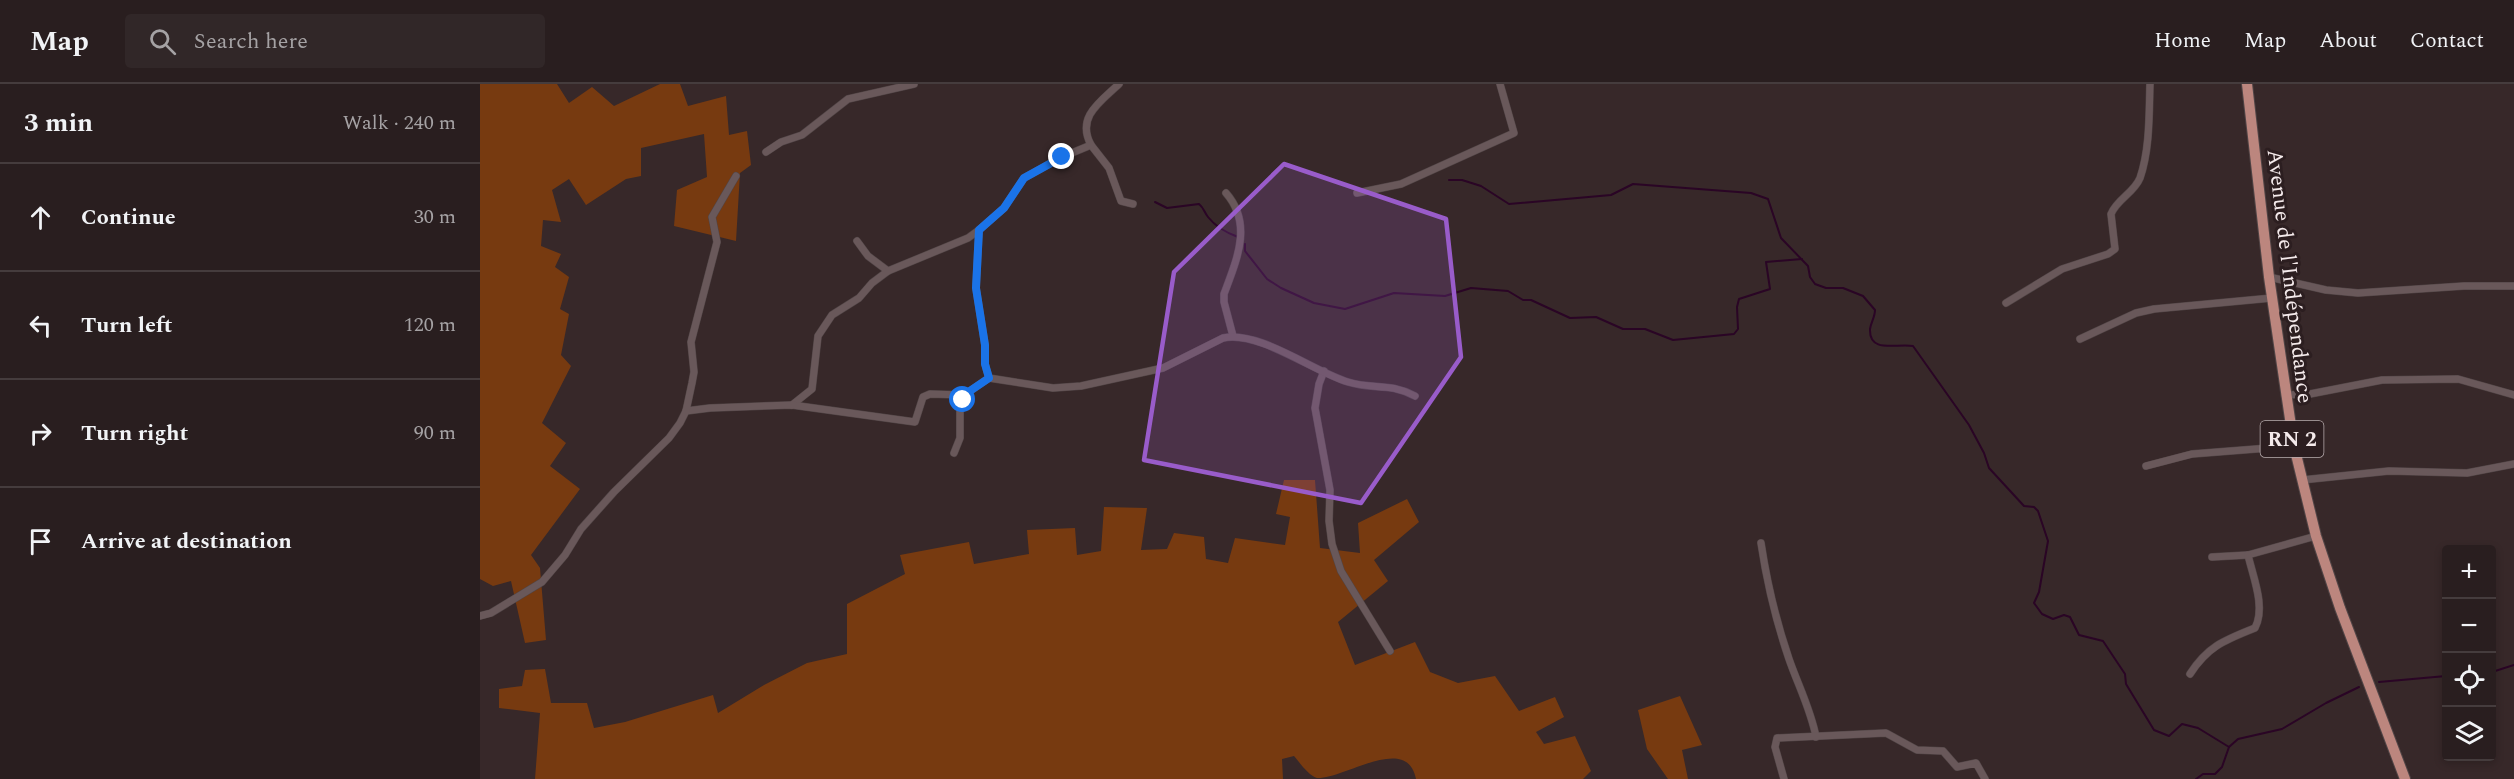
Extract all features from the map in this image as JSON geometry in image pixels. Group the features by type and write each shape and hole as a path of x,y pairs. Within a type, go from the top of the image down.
{"main road":[{"name":"Avenue de l'Indépendance","path":"2247,84 2269,277 2294,446 2316,536 2340,609 2405,779"}],"street":[{"path":"766,152 781,142 802,135 848,99 914,84"},
{"path":"1119,84 1094,109 1086,121 1085,134 1109,168 1121,201 1133,204"},
{"path":"1358,193 1401,184 1514,133 1500,84"},
{"path":"2006,303 2062,269 2108,254 2115,249 2110,214 2134,189 2140,178 2148,131 2150,84"},
{"path":"792,405 809,393 814,386 818,336 832,315 859,298 872,283 888,271 968,238 1004,208 1024,178 1062,157 1091,145"},
{"path":"480,616 491,613 542,582 565,555 581,529 614,492 669,438 686,411 694,372 691,342 717,242 712,217 735,176"},
{"path":"1226,193 1241,219 1242,234 1224,294 1224,303 1233,336"},
{"path":"979,230 976,288 985,345 985,364 989,378"},
{"path":"857,241 868,256 888,271"},
{"path":"2269,277 2326,290 2358,293 2514,286"},
{"path":"2080,339 2109,324 2145,311 2272,298"},
{"path":"686,411 792,405 915,422 923,397 930,394 964,395 989,378 1053,388 1081,386 1163,368 1222,338 1233,336 1277,350 1352,383 1401,388 1415,396"},
{"path":"1324,371 1315,408 1330,490 1329,521 1332,544 1341,571 1371,616 1390,651"},
{"path":"2285,395 2310,394 2382,380 2458,379 2514,395"},
{"path":"954,453 960,438 960,412 964,395"},
{"path":"2146,466 2192,454 2294,446"},
{"path":"2302,480 2389,471 2467,473 2514,464"},
{"path":"2212,557 2248,555 2316,536"},
{"path":"1761,543 1768,590 1789,659 1813,720 1816,737"},
{"path":"2190,675 2201,657 2207,652 2220,642 2255,628 2259,620 2260,610 2248,555"},
{"path":"1784,779 1775,747 1777,738 1886,733 1917,750 1942,751 1957,767 1976,764 1985,779"}],"highlighted area":[{"path":"1284,164 1446,219 1461,357 1361,503 1144,460 1174,272"}],"shaded area":[{"path":"480,84 557,84 569,103 592,87 614,106 660,84 680,84 688,106 726,96 729,135 747,131 751,165 740,173 736,241 674,226 677,190 707,177 704,134 641,148 641,176 626,179 586,205 569,179 552,190 561,222 543,220 541,246 561,254 555,267 569,277 560,309 569,314 561,355 571,366 542,423 566,443 550,466 580,489 531,555 540,568 546,640 525,643 511,581 493,586 480,579"},
{"path":"1284,480 1315,480 1320,548 1360,553 1358,523 1407,499 1419,522 1374,560 1388,581 1338,622 1355,665 1415,642 1430,672 1458,683 1495,676 1519,711 1555,697 1564,717 1536,732 1544,744 1575,736 1591,771 1583,779 1416,779 1410,766 1401,760 1388,759 1317,778 1307,772 1294,756 1282,759 1283,779 535,779 540,713 499,708 499,689 522,686 525,670 545,669 551,703 587,703 594,728 625,722 713,695 718,713 764,685 807,663 847,654 847,604 905,574 900,555 969,542 974,564 1029,554 1027,530 1075,528 1077,555 1101,551 1104,507 1147,508 1141,550 1167,549 1174,533 1204,537 1206,559 1228,563 1235,538 1285,545 1290,517 1276,514"},
{"path":"1680,696 1702,745 1682,750 1688,779 1668,779 1647,749 1638,710"}],"waterway":[{"path":"1449,180 1462,180 1481,186 1509,204 1611,195 1633,184 1751,193 1768,199 1781,238 1808,266 1810,277 1815,284 1826,288 1843,288 1863,296 1875,310 1870,329 1874,342 1885,346 1913,346 1969,425 1989,468 2024,506 2034,507 2038,511 2048,541 2039,592 2034,603 2042,614 2053,619 2064,615 2070,617 2079,635 2103,641 2125,674 2126,684 2154,730 2169,736 2182,724 2198,728 2229,747"},
{"path":"1155,202 1167,208 1199,204 1214,223 1238,237"},
{"path":"1245,244 1245,251 1267,279 1314,303 1345,309 1394,293 1445,296 1471,288 1508,291 1523,300 1531,300 1570,318 1596,317 1623,329 1645,329 1673,340 1734,334 1738,329 1739,299 1770,289 1766,262 1802,259"},
{"path":"2496,671 2514,665"},
{"path":"2379,682 2442,676"},
{"path":"2196,779 2203,774 2215,774 2222,767 2229,747 2238,739 2282,729 2359,687"}],"route":[{"path":"963,400 964,395 989,378 976,300 979,230 1004,208 1024,178 1062,157"}]}
